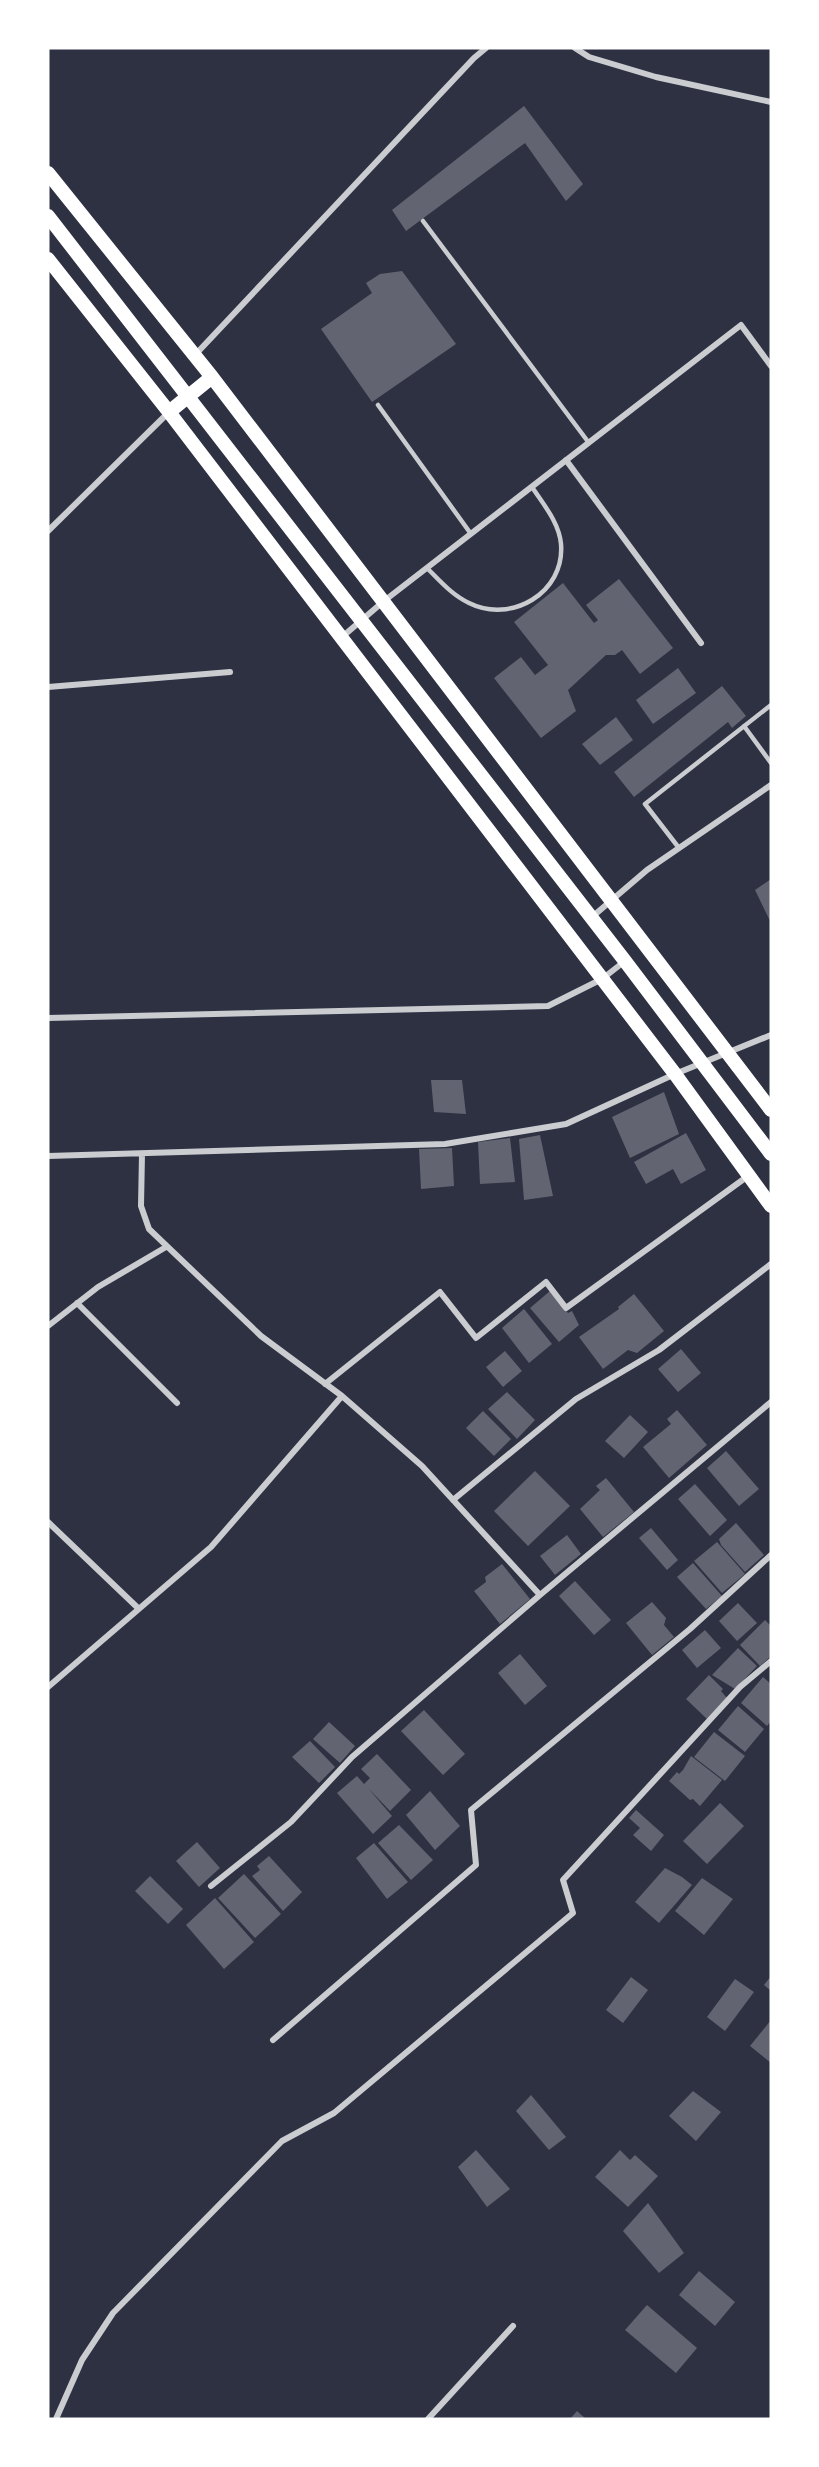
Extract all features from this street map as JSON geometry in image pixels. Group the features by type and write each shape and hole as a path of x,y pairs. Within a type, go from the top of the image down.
{"highway":[{"path":"48,173 212,377 771,1110"},
{"path":"48,216 703,1062 771,1154"},
{"path":"48,259 169,412 675,1074 771,1206"},
{"path":"169,412 212,377"}],"street":[{"path":"195,356 474,58 486,48"},
{"path":"575,48 589,57 656,77 771,102"},
{"path":"341,638 384,601 741,325 771,366"},
{"path":"48,531 169,412"},
{"path":"566,460 701,643"},
{"path":"48,687 230,672"},
{"path":"591,917 611,899 679,848 771,785"},
{"path":"48,1018 548,1006 602,979 625,961"},
{"path":"48,1156 456,1142 566,1124 675,1074 771,1035"},
{"path":"142,1154 141,1206 149,1229 261,1336 342,1396 422,1466 540,1595"},
{"path":"325,1384 440,1292 476,1338 546,1282 566,1308 749,1176"},
{"path":"48,1326 98,1287 166,1247"},
{"path":"453,1500 576,1399 659,1350 771,1264"},
{"path":"77,1303 177,1403"},
{"path":"48,1687 211,1547 342,1396"},
{"path":"211,1886 291,1822 352,1757 540,1595 771,1402"},
{"path":"48,1522 139,1609"},
{"path":"273,2040 476,1865 471,1810 690,1629 771,1555"},
{"path":"56,2419 82,2360 113,2313 282,2141 334,2113 573,1913 563,1881 740,1687 771,1661"},
{"path":"428,2419 513,2326"}],"lane":[{"path":"423,221 589,443"},
{"path":"378,405 471,534"},
{"path":"427,568 453,594 470,604 489,610 521,607 534,599 547,587 555,575 560,563 561,544 551,515 532,487"},
{"path":"679,848 645,804 771,705"},
{"path":"744,726 771,763"}],"building":[{"path":"524,106 583,184 566,201 525,143 406,231 392,210"},
{"path":"402,271 456,344 372,402 321,329 372,293 366,283 380,274"},
{"path":"619,579 673,648 640,674 622,650 615,655 606,655 568,690 576,711 541,738 494,678 521,657 535,675 548,665 514,622 563,583 594,623 598,620 586,605"},
{"path":"678,668 696,693 653,724 636,700"},
{"path":"722,686 746,716 732,728 728,722 634,797 614,772"},
{"path":"616,717 633,740 600,765 582,744"},
{"path":"771,879 771,923 755,890"},
{"path":"431,1080 462,1080 466,1114 434,1112"},
{"path":"664,1092 679,1134 630,1158 612,1117"},
{"path":"686,1133 706,1170 681,1184 673,1169 646,1184 634,1162"},
{"path":"540,1135 553,1196 524,1200 519,1139"},
{"path":"510,1138 515,1182 480,1184 478,1142"},
{"path":"452,1148 454,1186 421,1189 419,1149"},
{"path":"550,1291 568,1313 572,1311 579,1325 559,1342 530,1308"},
{"path":"634,1294 664,1331 637,1353 628,1350 603,1369 579,1337 619,1309 618,1307"},
{"path":"524,1309 552,1344 529,1363 502,1328"},
{"path":"681,1349 701,1373 678,1392 658,1369"},
{"path":"505,1351 522,1371 503,1387 486,1367"},
{"path":"507,1392 535,1420 517,1439 488,1409"},
{"path":"677,1410 707,1445 669,1478 643,1447 671,1424 667,1419"},
{"path":"483,1411 511,1439 494,1456 466,1428"},
{"path":"630,1415 648,1432 624,1458 605,1441"},
{"path":"726,1451 759,1489 739,1506 707,1468"},
{"path":"535,1471 570,1506 528,1546 494,1511"},
{"path":"606,1478 634,1512 603,1537 580,1509 600,1490 596,1486"},
{"path":"695,1484 727,1520 710,1536 678,1499"},
{"path":"736,1523 764,1555 745,1572 721,1545 719,1539"},
{"path":"651,1528 678,1560 667,1570 639,1538"},
{"path":"567,1535 581,1554 555,1575 540,1556"},
{"path":"717,1542 745,1574 722,1593 694,1561"},
{"path":"693,1563 722,1596 706,1609 677,1577"},
{"path":"502,1564 530,1599 500,1624 474,1591 486,1582 485,1577"},
{"path":"575,1581 611,1620 594,1635 559,1596"},
{"path":"652,1602 666,1618 664,1625 674,1637 652,1655 626,1623"},
{"path":"738,1603 757,1623 737,1641 719,1621"},
{"path":"765,1620 771,1626 771,1656 760,1666 740,1645"},
{"path":"705,1630 721,1648 697,1668 682,1650"},
{"path":"738,1648 757,1666 735,1689 712,1675"},
{"path":"520,1654 547,1686 525,1705 498,1673"},
{"path":"709,1675 723,1689 721,1691 727,1698 707,1719 686,1699"},
{"path":"763,1677 771,1684 771,1721 767,1726 741,1703"},
{"path":"738,1706 764,1729 745,1752 718,1730"},
{"path":"424,1710 465,1754 443,1775 401,1731"},
{"path":"329,1722 355,1746 340,1763 313,1739"},
{"path":"714,1732 745,1756 725,1781 694,1757"},
{"path":"310,1741 335,1767 319,1783 292,1757"},
{"path":"377,1754 411,1790 390,1811 368,1788 392,1816 373,1834 337,1793 357,1776 364,1784 370,1778 361,1769"},
{"path":"691,1756 722,1780 700,1806 669,1781 677,1772 679,1774 683,1770"},
{"path":"430,1791 460,1826 435,1850 406,1815"},
{"path":"720,1803 744,1826 707,1864 683,1841"},
{"path":"636,1810 664,1835 651,1851 633,1835 640,1828 629,1818"},
{"path":"399,1825 433,1860 411,1880 378,1843"},
{"path":"197,1842 220,1868 199,1887 176,1861"},
{"path":"374,1843 408,1882 387,1899 356,1858"},
{"path":"269,1856 302,1892 283,1911 252,1876 260,1870 257,1866"},
{"path":"665,1868 692,1885 659,1923 635,1902"},
{"path":"244,1874 281,1914 255,1938 218,1898"},
{"path":"150,1876 183,1909 168,1924 135,1891"},
{"path":"702,1878 733,1899 704,1935 675,1911"},
{"path":"215,1898 254,1942 224,1969 186,1925"},
{"path":"771,1976 771,1991 764,1985"},
{"path":"631,1977 648,1990 623,2023 606,2010"},
{"path":"735,1979 754,1992 725,2031 707,2017"},
{"path":"771,2020 771,2063 750,2046"},
{"path":"693,2091 721,2112 696,2141 669,2116"},
{"path":"531,2095 566,2137 549,2150 516,2111"},
{"path":"476,2150 510,2189 487,2207 458,2167"},
{"path":"620,2150 630,2160 635,2155 658,2176 628,2207 595,2177"},
{"path":"648,2203 684,2253 659,2273 623,2231"},
{"path":"699,2271 735,2302 715,2326 679,2295"},
{"path":"647,2305 697,2348 676,2373 625,2330"},
{"path":"577,2411 586,2419 570,2419"}]}
